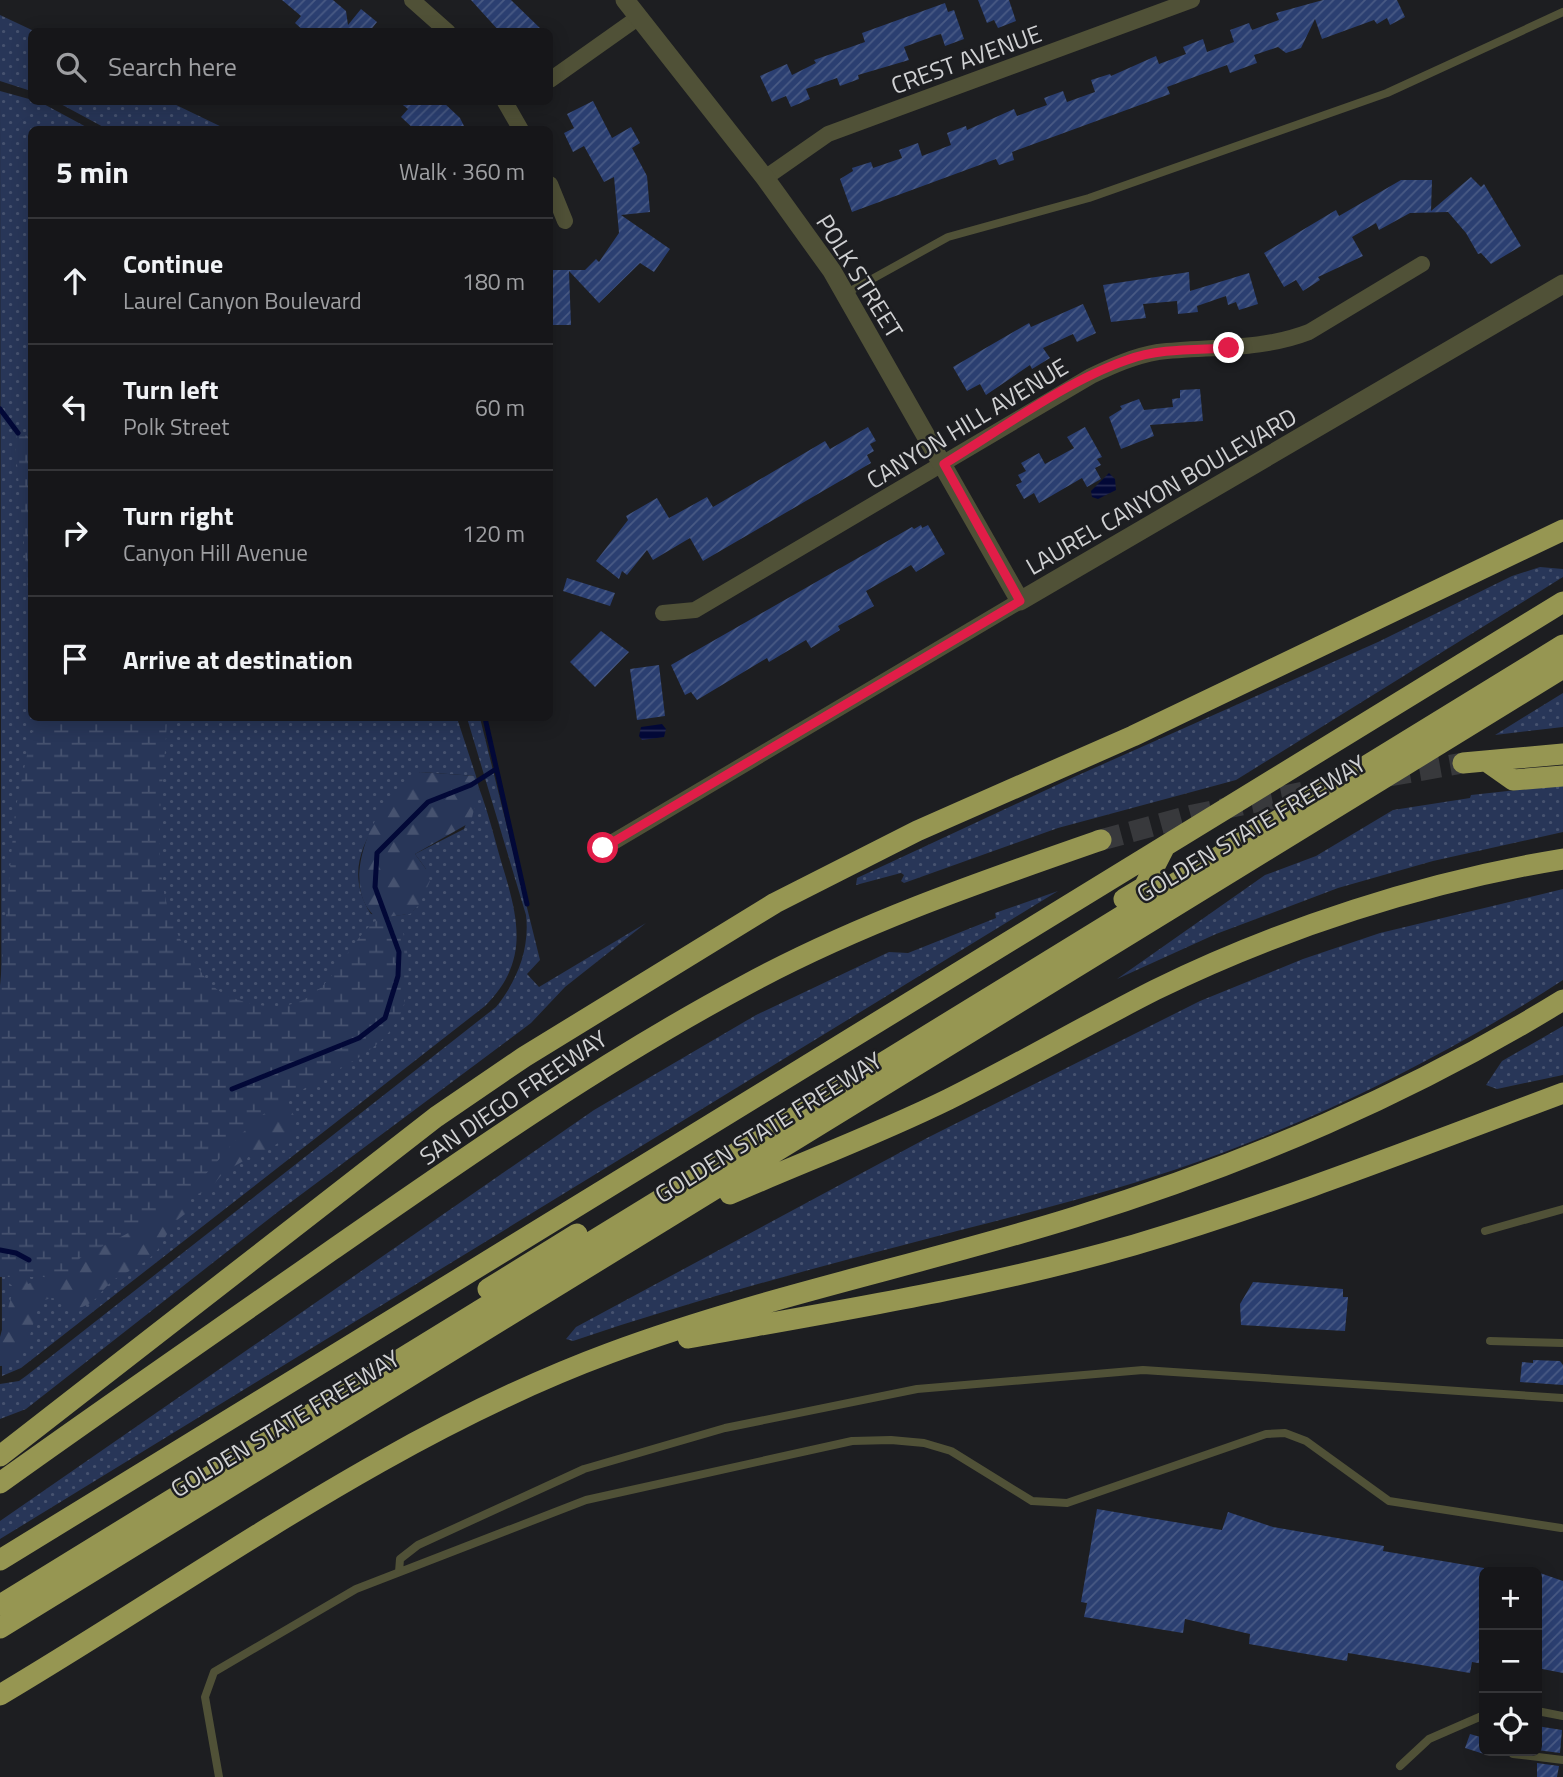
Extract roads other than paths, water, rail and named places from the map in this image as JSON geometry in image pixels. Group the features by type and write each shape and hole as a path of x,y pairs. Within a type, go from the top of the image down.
{"highway":[{"path":"0,1456 436,1117 524,1057 775,903 917,831 1145,730 1563,530"},
{"name":"GOLDEN STATE FREEWAY","path":"0,1560 1563,602"},
{"path":"0,1605 1563,645"},
{"name":"GOLDEN STATE FREEWAY","path":"0,1628 666,1222 1067,971 1563,668"},
{"path":"1463,762 1563,754"},
{"path":"1486,761 1513,780 1563,776"},
{"name":"SAN DIEGO FREEWAY","path":"0,1483 372,1223 623,1054 746,985 869,925 962,888 1101,840"},
{"path":"0,1588 1144,887 1164,848"},
{"path":"666,1222 948,1100 1157,989 1230,957 1394,900 1474,878 1563,859"},
{"path":"0,1695 411,1446 538,1382 611,1352 708,1320 1073,1218 1235,1164 1362,1110 1447,1067 1563,1000"},
{"path":"611,1352 932,1294 1133,1245 1261,1204 1563,1093"}],"street":[{"path":"412,0 444,28"},
{"name":"POLK STREET","path":"625,0 765,178 845,294 1020,601"},
{"name":"CREST AVENUE","path":"765,178 828,134 1173,3 1192,0"},
{"path":"553,78 639,17"},
{"path":"511,105 519,126"},
{"path":"553,191 565,220"},
{"name":"CANYON HILL AVENUE","path":"663,612 695,610 1090,376 1128,359 1156,353 1264,345 1289,340 1310,332 1422,264"},
{"name":"LAUREL CANYON BOULEVARD","path":"603,848 1563,284"}],"lane":[{"path":"845,294 948,237 1089,198 1387,93 1563,12"},
{"path":"1485,1231 1563,1209"},
{"path":"1490,1341 1563,1343"},
{"path":"399,1572 400,1559 418,1545 584,1469 725,1428 813,1413 917,1390 1143,1370 1563,1398"},
{"path":"219,1777 205,1697 207,1683 214,1672 356,1589 586,1500 852,1441 924,1443 951,1451 1032,1501 1068,1503 1266,1434 1285,1433 1306,1441 1389,1501 1562,1527"},
{"path":"1542,1712 1563,1716"},
{"path":"1400,1766 1429,1739 1479,1717"},
{"path":"1530,1756 1563,1760"}],"waterway":[{"path":"0,409 18,433"},
{"path":"486,721 527,904"},
{"path":"232,1089 359,1038 385,1018 398,976 399,952 375,887 377,853 428,802 471,785 496,769"},
{"path":"0,1250 16,1253 29,1260"}],"tunnel":[{"path":"1389,776 1463,763"},
{"path":"1101,840 1193,815 1333,786"}]}
